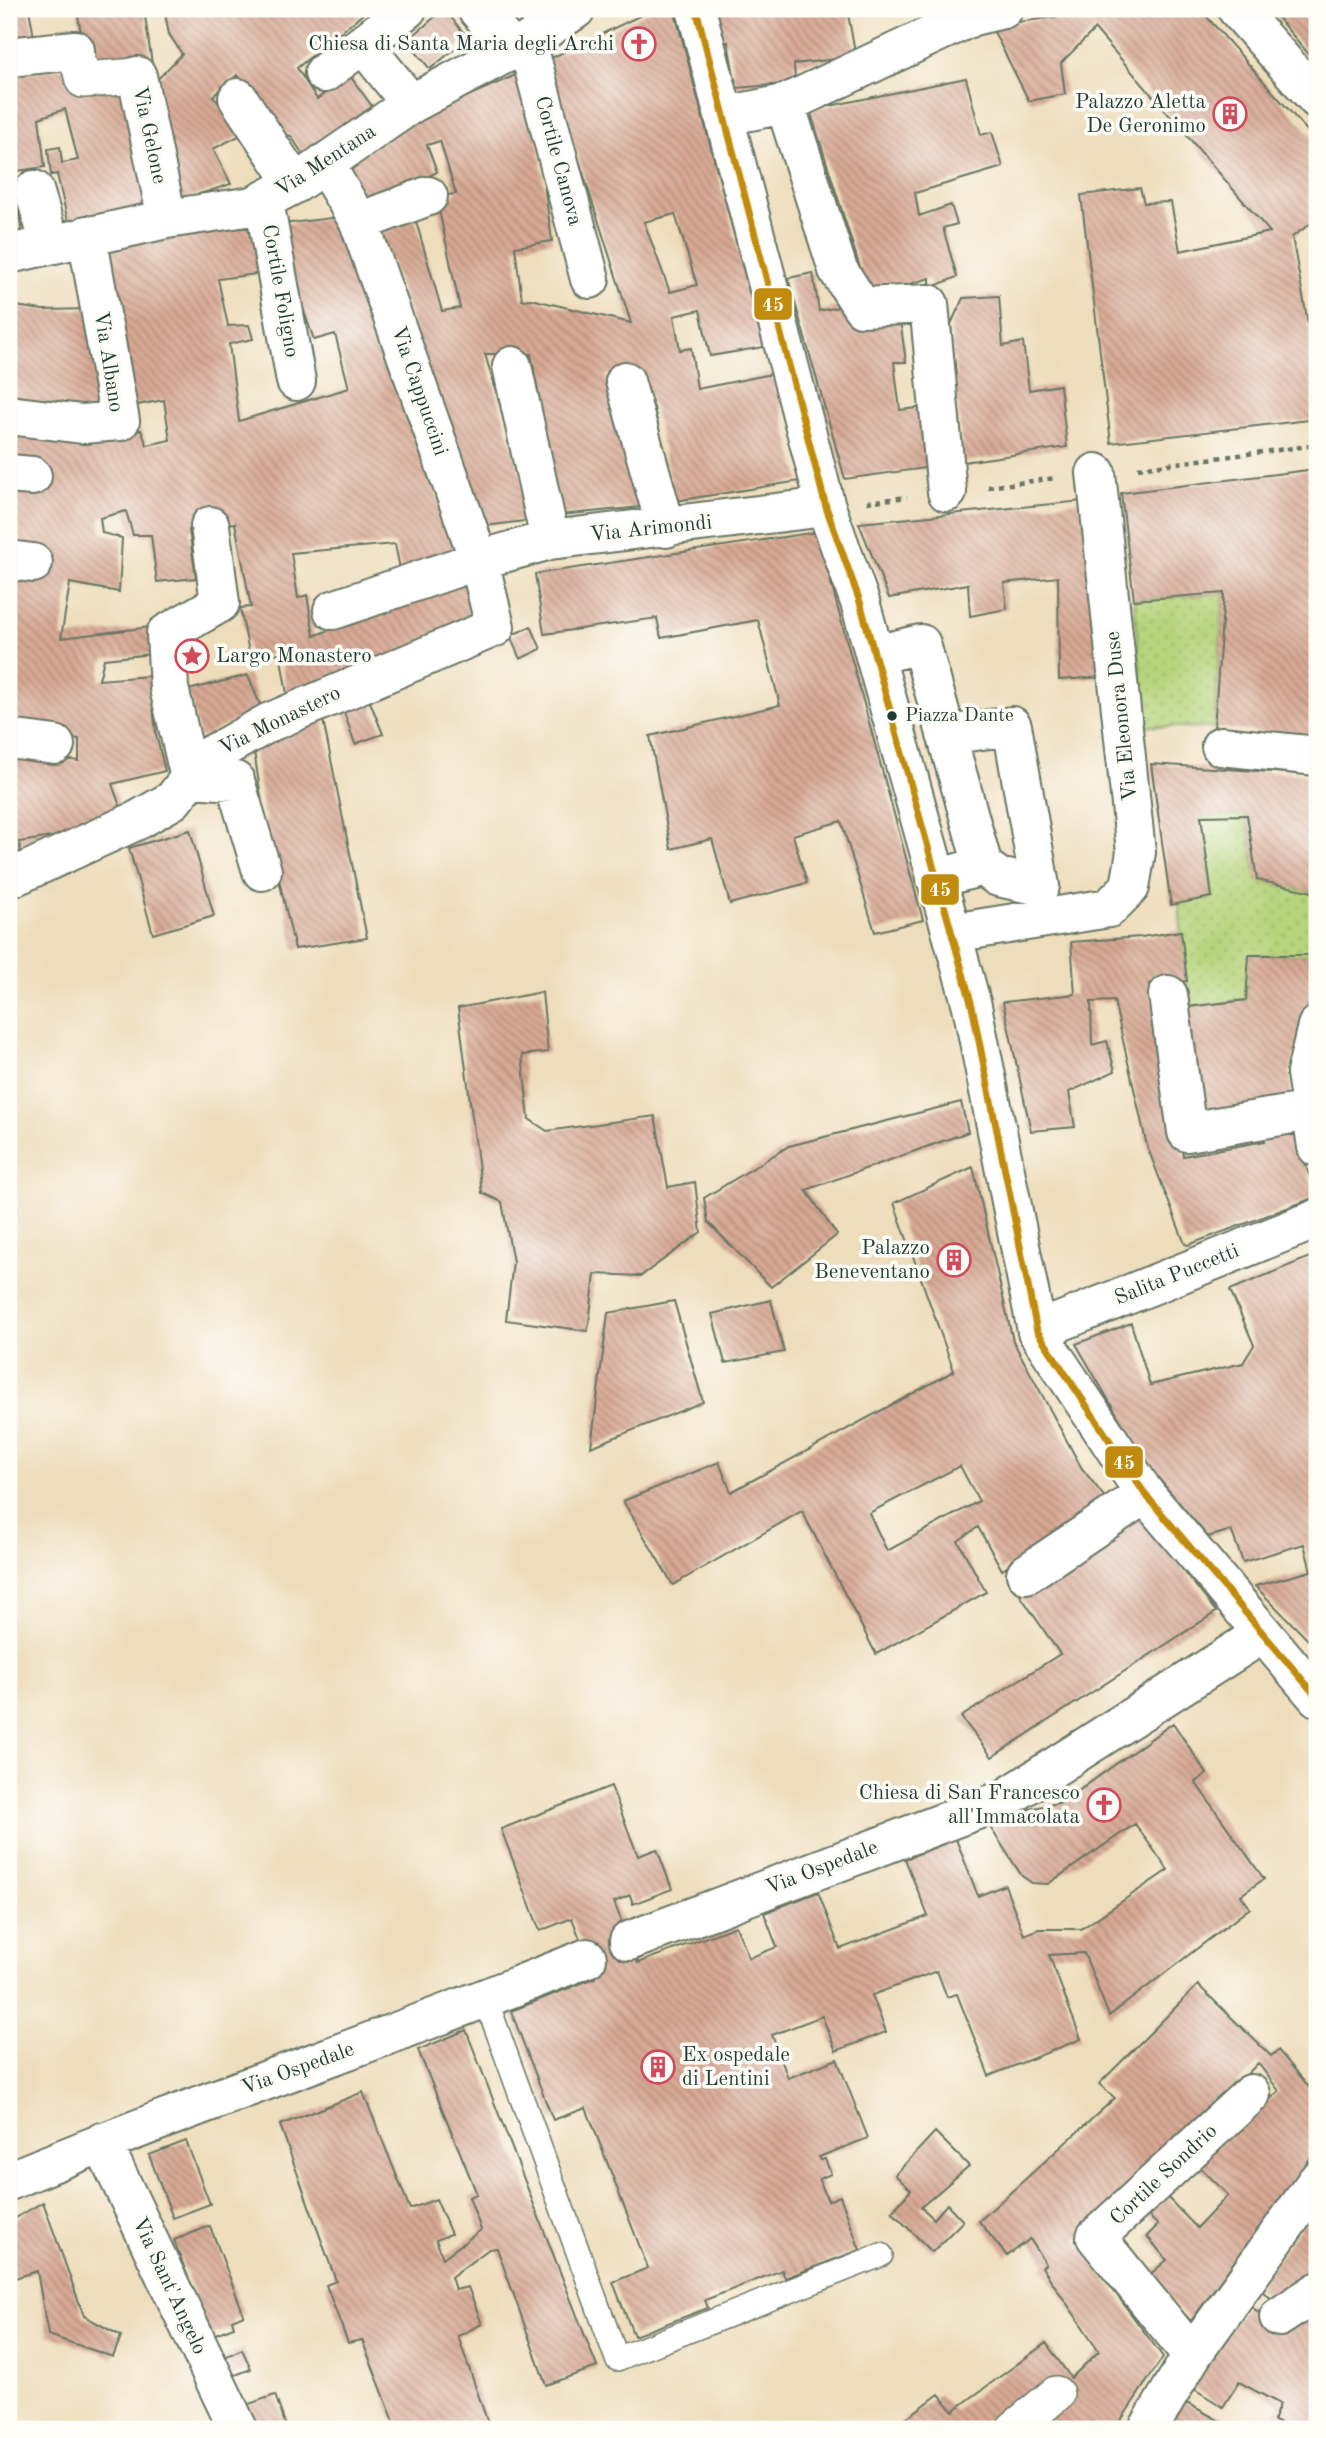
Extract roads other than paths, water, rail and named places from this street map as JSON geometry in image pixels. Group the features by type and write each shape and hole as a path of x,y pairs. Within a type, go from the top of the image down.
{"street":[{"path":"324,73 407,9"},
{"path":"477,9 520,46"},
{"name":"Via Mentana","path":"9,254 167,219 253,206 294,183 411,104 520,46 576,9"},
{"path":"696,9 826,508 860,602 972,1006 1037,1331 1145,1494 1262,1634 1315,1692"},
{"path":"724,116 785,104 973,16 1003,9"},
{"path":"1237,9 1317,99"},
{"path":"363,44 411,104"},
{"name":"Cortile Canova","path":"520,46 590,279"},
{"name":"Via Gelone","path":"9,57 75,50 83,80 137,76 167,219"},
{"name":"Via Cappuccini","path":"238,98 294,183 359,222 479,560 495,627"},
{"path":"785,104 838,270 862,307 929,304 947,492"},
{"name":"Cortile Foligno","path":"294,183 296,381"},
{"path":"34,190 50,244"},
{"path":"359,222 428,196"},
{"name":"Via Albano","path":"9,415 82,424 120,421 87,236"},
{"path":"495,627 539,542 512,366"},
{"path":"625,380 666,528"},
{"name":"Via Eleonora Duse","path":"952,933 1109,908 1130,887 1136,852 1096,473"},
{"name":"Via Arimondi","path":"333,610 539,542 826,508"},
{"path":"210,526 220,603 166,634 169,688 190,778 235,781 262,871"},
{"name":"Via Monastero","path":"9,879 138,820 173,800 204,759 268,723 495,627"},
{"path":"875,655 921,644 946,735 983,866 998,877 1040,886 1012,726 946,735"},
{"path":"9,739 55,745"},
{"path":"1221,746 1317,756"},
{"path":"936,879 983,866"},
{"path":"1168,995 1187,1132 1313,1129 1306,1073 1317,1026"},
{"name":"Salita Puccetti","path":"1037,1331 1317,1219"},
{"path":"1026,1574 1145,1494"},
{"name":"Via Ospedale","path":"629,1941 1003,1800 1262,1634"},
{"name":"Via Ospedale","path":"9,2181 102,2142 486,2000 587,1958"},
{"name":"Cortile Sondrio","path":"1192,2355 1096,2237 1251,2094"},
{"name":"Via Sant'Angelo","path":"102,2142 238,2429"},
{"path":"1147,2429 1192,2355 1317,2181"},
{"path":"1014,2429 1056,2394"}],"lane":[{"path":"486,2000 617,2359 881,2255"}],"place":[{"name":"Chiesa di Santa Maria degli Archi","path":"639,44"},
{"name":"Palazzo Aletta De Geronimo","path":"1230,114"},
{"name":"Largo Monastero","path":"192,656"},
{"name":"Piazza Dante","path":"892,716"},
{"name":"Palazzo Beneventano","path":"954,1260"},
{"name":"Chiesa di San Francesco all'Immacolata","path":"1104,1805"},
{"name":"Ex ospedale di Lentini","path":"658,2067"}]}
